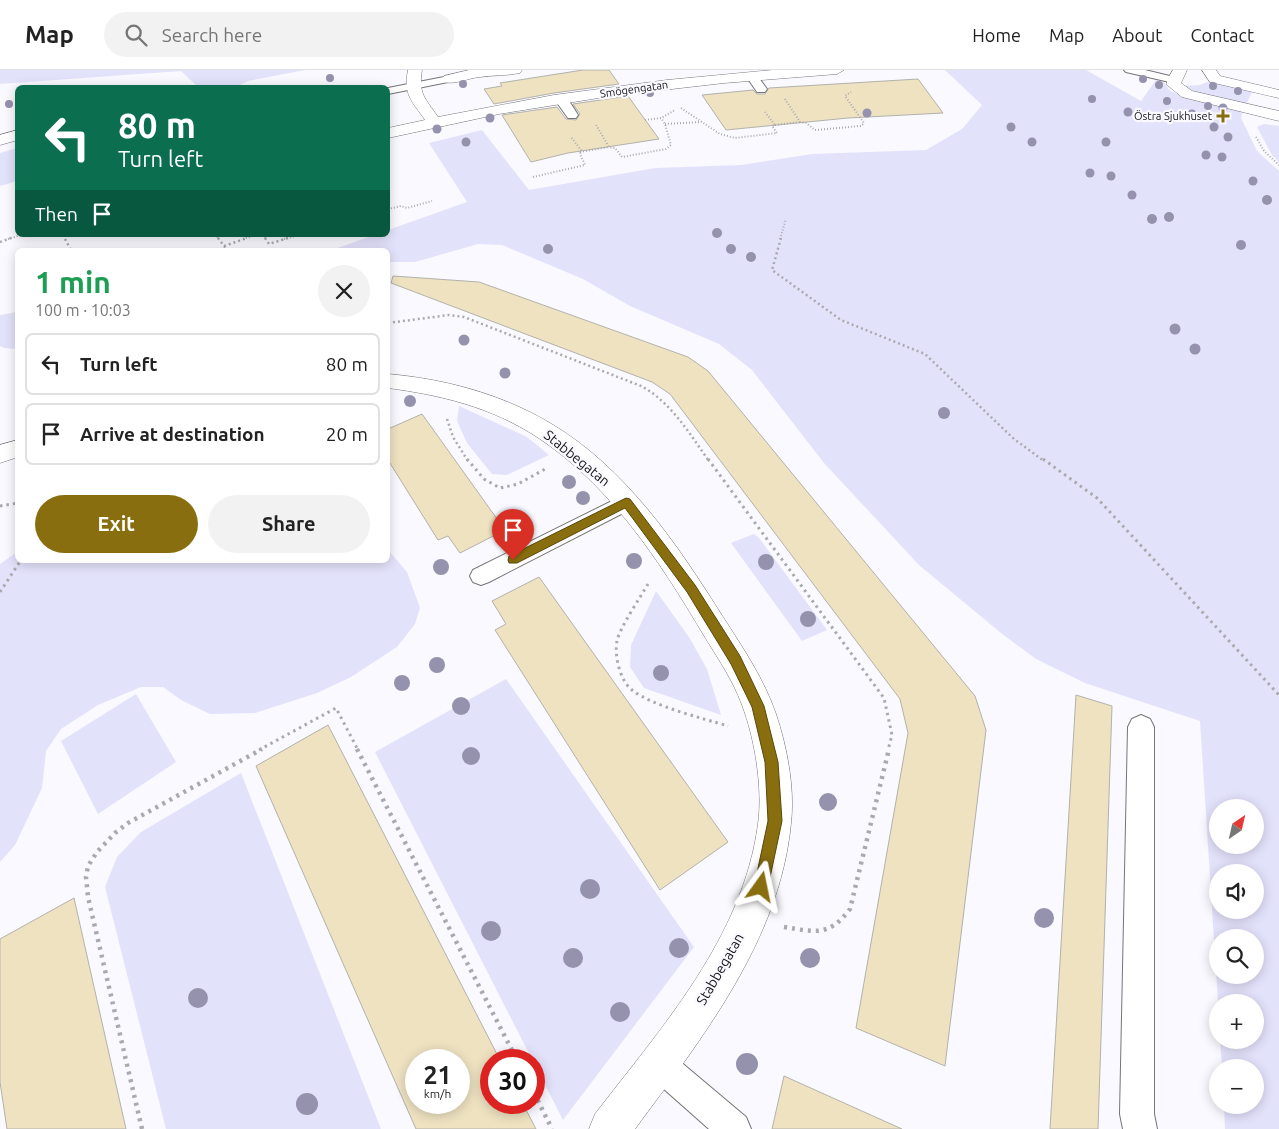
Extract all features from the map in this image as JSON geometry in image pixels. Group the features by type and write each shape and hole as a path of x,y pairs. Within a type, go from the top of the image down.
{"street":[{"path":"416,70 414,90 434,122"},
{"path":"449,79 472,73 488,72 497,74 515,70"},
{"name":"Smögengatan","path":"390,133 434,122 561,100 683,83 837,70"},
{"path":"1279,94 1194,76 1174,85 1188,94 1279,116"},
{"path":"0,140 15,136"},
{"name":"Stabbegatan","path":"390,381 438,387 469,395 537,426 595,469 626,502 682,574 735,660 758,706 771,762 775,821 761,887 733,952 706,996 659,1064 610,1129"},
{"path":"0,454 15,449"}],"lane":[{"path":"1130,70 1194,76"},
{"path":"752,76 761,89"},
{"path":"390,100 449,79"},
{"path":"390,91 414,90"},
{"path":"561,100 572,115"},
{"path":"481,576 626,502"},
{"path":"1140,1129 1137,1104 1141,727"},
{"path":"659,1064 734,1129"}],"path":[{"path":"775,124 806,122 814,130 861,126 864,123 845,96 855,88"},
{"path":"784,97 800,122"},
{"path":"680,108 720,134 735,138 777,133 772,126 775,124"},
{"path":"765,112 775,124"},
{"path":"645,120 666,116"},
{"path":"580,152 609,147 615,148 622,157 666,149 671,145 665,124 660,118"},
{"path":"592,120 609,147"},
{"path":"665,124 702,122"},
{"path":"533,177 585,165 581,150 566,131"},
{"path":"1264,151 1279,165"},
{"path":"390,209 401,206 407,208 432,201"},
{"path":"786,219 772,270 842,320 925,354 1014,439 1097,498 1279,695"},
{"path":"0,242 15,237"},
{"path":"217,237 224,246 250,237"},
{"path":"264,237 269,244 292,237"},
{"path":"65,239 70,248"},
{"path":"455,392 447,413 448,427 460,449 487,482 498,488 510,487 576,454"},
{"path":"0,506 15,504"},
{"path":"666,552 617,639 616,655 622,676 630,689 646,699 766,738"},
{"path":"0,592 19,563"},
{"path":"142,1129 88,897 86,874 94,856 105,842 128,823 336,708 511,1049"},
{"path":"544,1114 552,1129"}],"shaded area":[{"path":"0,70 305,70 248,81 240,85 196,85 181,71 0,84"},
{"path":"945,70 1086,70 1141,101 1156,80 1164,82 1170,91 1182,96 1243,110 1241,118 1257,151 1279,171 1279,1129 1225,1129 1224,1114 1264,1114 1264,1059 1221,1059 1221,1049 1264,1049 1264,994 1217,994 1217,984 1264,984 1264,929 1213,929 1213,919 1264,919 1264,864 1209,864 1200,721 1085,683 1036,659 1001,633 919,565 824,463 752,370 719,344 630,306 583,279 502,245 478,244 415,262 390,262 390,248 338,248 368,237 390,237 390,229 467,202 429,143 482,130 529,190 655,168 741,165 812,154 926,150 962,129 982,105"},
{"path":"1210,81 1252,92 1246,105 1192,92 1182,86 1200,85"},
{"path":"1264,124 1279,126 1279,162 1272,155 1257,127"},
{"path":"15,149 15,182 0,186 0,153"},
{"path":"15,312 15,349 0,346 0,315"},
{"path":"459,406 527,437 549,455 507,475 492,474 467,443 457,421"},
{"path":"754,534 759,538 827,630 802,641 731,543"},
{"path":"390,552 407,572 420,608 415,624 397,647 351,677 317,693 255,713 210,714 181,700 163,687 141,687 98,705 61,729 46,751 42,788 15,845 0,862 0,564 15,553 15,563 390,563"},
{"path":"656,591 689,637 707,669 721,715 644,688 630,667 631,645"},
{"path":"506,679 694,947 563,1120 545,1085 545,1049 527,1049 375,752"},
{"path":"136,694 176,762 98,814 61,741"},
{"path":"241,773 381,1129 166,1129 105,887 117,857 141,832"}],"building":[{"path":"583,70 609,70 619,84 494,104 484,89 502,86 500,83"},
{"path":"918,79 943,113 848,118 726,130 702,95 753,90 757,94 765,94 769,88"},
{"path":"628,96 659,139 568,153 531,162 502,115 557,107 566,119 576,120 580,114 573,104"},
{"path":"393,276 479,282 688,357 708,371 975,696 986,730 945,1066 856,1028 908,733 900,699 670,394 652,382 391,283"},
{"path":"422,414 505,530 460,553 448,536 438,540 390,463 390,428"},
{"path":"539,577 728,842 660,890 495,630 506,624 492,601"},
{"path":"1076,695 1112,706 1098,1129 1050,1129"},
{"path":"328,725 494,1049 480,1049 480,1114 528,1114 536,1129 416,1129 409,1114 470,1114 470,1049 405,1049 405,1104 256,766"},
{"path":"74,898 126,1129 7,1129 0,1082 0,939"},
{"path":"784,1076 902,1129 772,1129"}],"place":[{"name":"Östra Sjukhuset","path":"1223,116"}],"route":[{"path":"513,560 626,502 646,526 691,588 735,660 758,706 771,762 775,821 761,887"}]}
